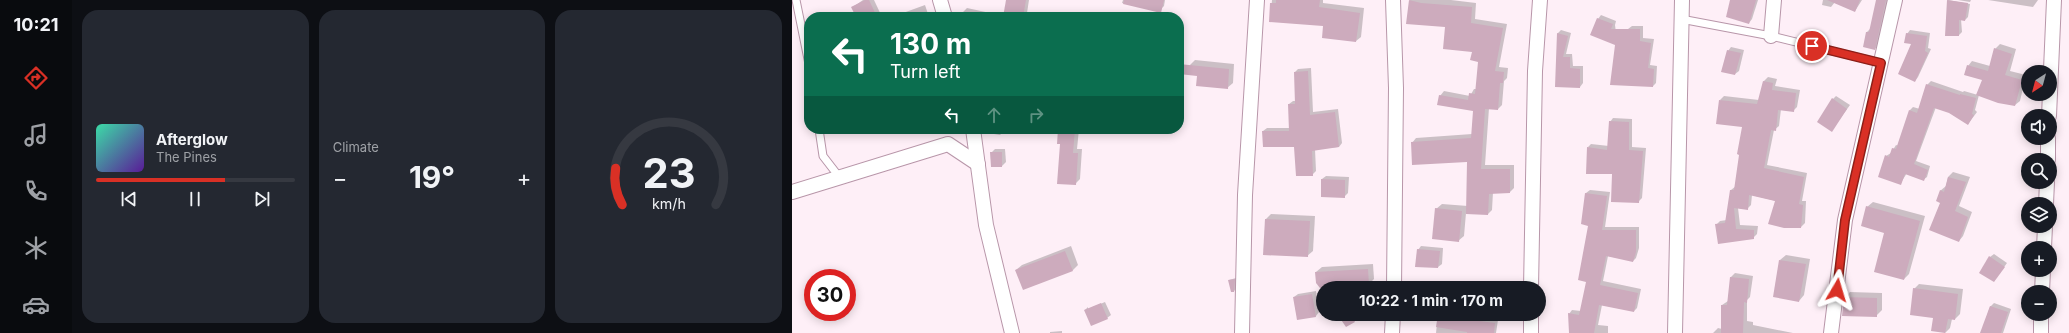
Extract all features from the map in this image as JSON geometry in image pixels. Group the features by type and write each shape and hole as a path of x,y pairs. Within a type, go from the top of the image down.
{"street":[{"path":"940,0 944,12"},
{"path":"1242,333 1245,195 1257,0"},
{"path":"1393,0 1396,88 1394,281"},
{"path":"1531,281 1535,71 1540,0"},
{"path":"1675,333 1682,0"},
{"path":"1771,36 1774,0"},
{"path":"1831,333 1845,220 1895,0"},
{"path":"2049,109 2054,0"},
{"path":"974,134 986,225 1012,333"},
{"path":"792,192 948,144 978,164"},
{"path":"1392,333 1393,321"},
{"path":"1531,321 1531,333"},
{"path":"2041,333 2042,321"}],"lane":[{"path":"796,0 804,39"},
{"path":"1681,19 1771,36 1881,63"},
{"path":"820,134 823,156 840,178"}],"building":[{"path":"865,0 869,0 875,12 854,12 851,7"},
{"path":"1006,0 1026,0 1024,12 1004,12"},
{"path":"1124,0 1164,0 1161,12 1123,4"},
{"path":"1276,0 1320,0 1319,7 1360,13 1356,42 1322,38 1323,26 1269,22 1270,3 1276,3"},
{"path":"1409,0 1421,3 1472,7 1471,23 1503,28 1495,71 1504,72 1503,83 1500,83 1498,110 1485,109 1481,169 1510,169 1510,193 1489,194 1488,215 1466,214 1467,162 1412,165 1411,142 1471,138 1473,111 1437,105 1439,95 1468,100 1469,93 1475,94 1478,62 1470,60 1472,52 1443,49 1445,27 1406,24"},
{"path":"1730,0 1756,0 1749,24 1726,17"},
{"path":"1827,0 1860,0 1855,12"},
{"path":"1876,0 1886,0 1875,50 1863,47 1866,32 1869,32"},
{"path":"1947,0 1968,3 1965,21 1959,20 1959,36 1945,36"},
{"path":"1597,18 1613,24 1611,29 1640,29 1640,41 1651,43 1648,68 1654,69 1653,87 1610,85 1615,45 1590,35"},
{"path":"1557,33 1568,36 1563,57 1570,57 1570,68 1580,69 1580,88 1555,87"},
{"path":"1906,33 1927,36 1925,51 1928,53 1915,82 1898,74 1911,44 1904,43"},
{"path":"1994,48 2012,54 2005,75 2021,80 2015,106 1998,103 1976,95 1982,80 1964,75 1967,65 1988,71"},
{"path":"1727,50 1741,53 1735,75 1721,72"},
{"path":"1184,64 1229,69 1228,89 1196,86 1197,76 1184,75"},
{"path":"1308,71 1310,115 1335,112 1339,147 1312,151 1313,176 1296,176 1294,147 1263,147 1262,131 1289,131 1288,104 1295,104 1294,72"},
{"path":"1763,81 1773,83 1772,90 1796,93 1794,112 1778,110 1776,131 1771,130 1764,168 1804,177 1799,204 1803,205 1801,228 1784,228 1768,224 1775,201 1749,195 1748,210 1734,208 1736,229 1754,230 1754,239 1718,244 1715,224 1725,223 1730,190 1734,190 1739,155 1737,154 1742,127 1716,124 1719,100 1757,104"},
{"path":"1926,84 1960,95 1976,98 1972,114 1974,115 1968,125 1949,113 1934,108 1914,164 1928,170 1924,181 1905,174 1901,185 1878,177 1885,155 1889,157 1892,148 1896,149 1909,110 1917,113"},
{"path":"1832,98 1847,109 1832,132 1817,122"},
{"path":"1609,121 1629,122 1629,150 1643,151 1639,203 1611,202 1612,174 1586,174 1587,147 1607,150"},
{"path":"1058,134 1075,134 1073,153 1078,153 1076,185 1057,184 1060,144 1057,144"},
{"path":"990,152 1002,152 1002,167 991,167"},
{"path":"1948,177 1966,182 1955,211 1968,217 1959,242 1929,230 1940,203 1936,201 1940,190 1944,192"},
{"path":"1321,179 1345,180 1345,198 1321,197"},
{"path":"1585,193 1607,196 1602,230 1636,230 1636,252 1633,262 1606,256 1600,285 1638,293 1634,312 1599,305 1594,333 1569,333 1568,313 1579,315 1586,282 1578,280 1588,226 1581,224"},
{"path":"1866,206 1920,221 1904,280 1874,272 1884,233 1861,226"},
{"path":"1435,208 1462,211 1459,242 1432,239"},
{"path":"1265,219 1310,221 1308,257 1263,255"},
{"path":"1417,249 1440,251 1438,268 1415,267"},
{"path":"1065,251 1073,271 1023,290 1015,270"},
{"path":"1989,256 2005,267 1994,282 1979,273"},
{"path":"1779,260 1806,264 1799,302 1773,297"},
{"path":"1368,269 1369,281 1316,281 1316,283 1315,272"},
{"path":"1730,277 1749,279 1747,303 1744,302 1743,333 1721,333 1721,305 1727,305"},
{"path":"1235,279 1234,292 1231,292 1228,280"},
{"path":"1913,288 1958,294 1955,320 1948,319 1945,333 1931,331 1933,318 1910,315"},
{"path":"1312,294 1316,317 1297,320 1293,297"},
{"path":"1844,297 1877,298 1877,317 1842,316"},
{"path":"1101,303 1108,319 1091,326 1084,310"},
{"path":"1990,306 2008,312 2001,333 1980,333"},
{"path":"1342,321 1354,321 1355,322 1346,327"},
{"path":"1437,321 1480,321 1495,323 1494,333 1467,333 1436,327"}],"route":[{"path":"1812,46 1881,63 1845,220 1837,290"}]}
